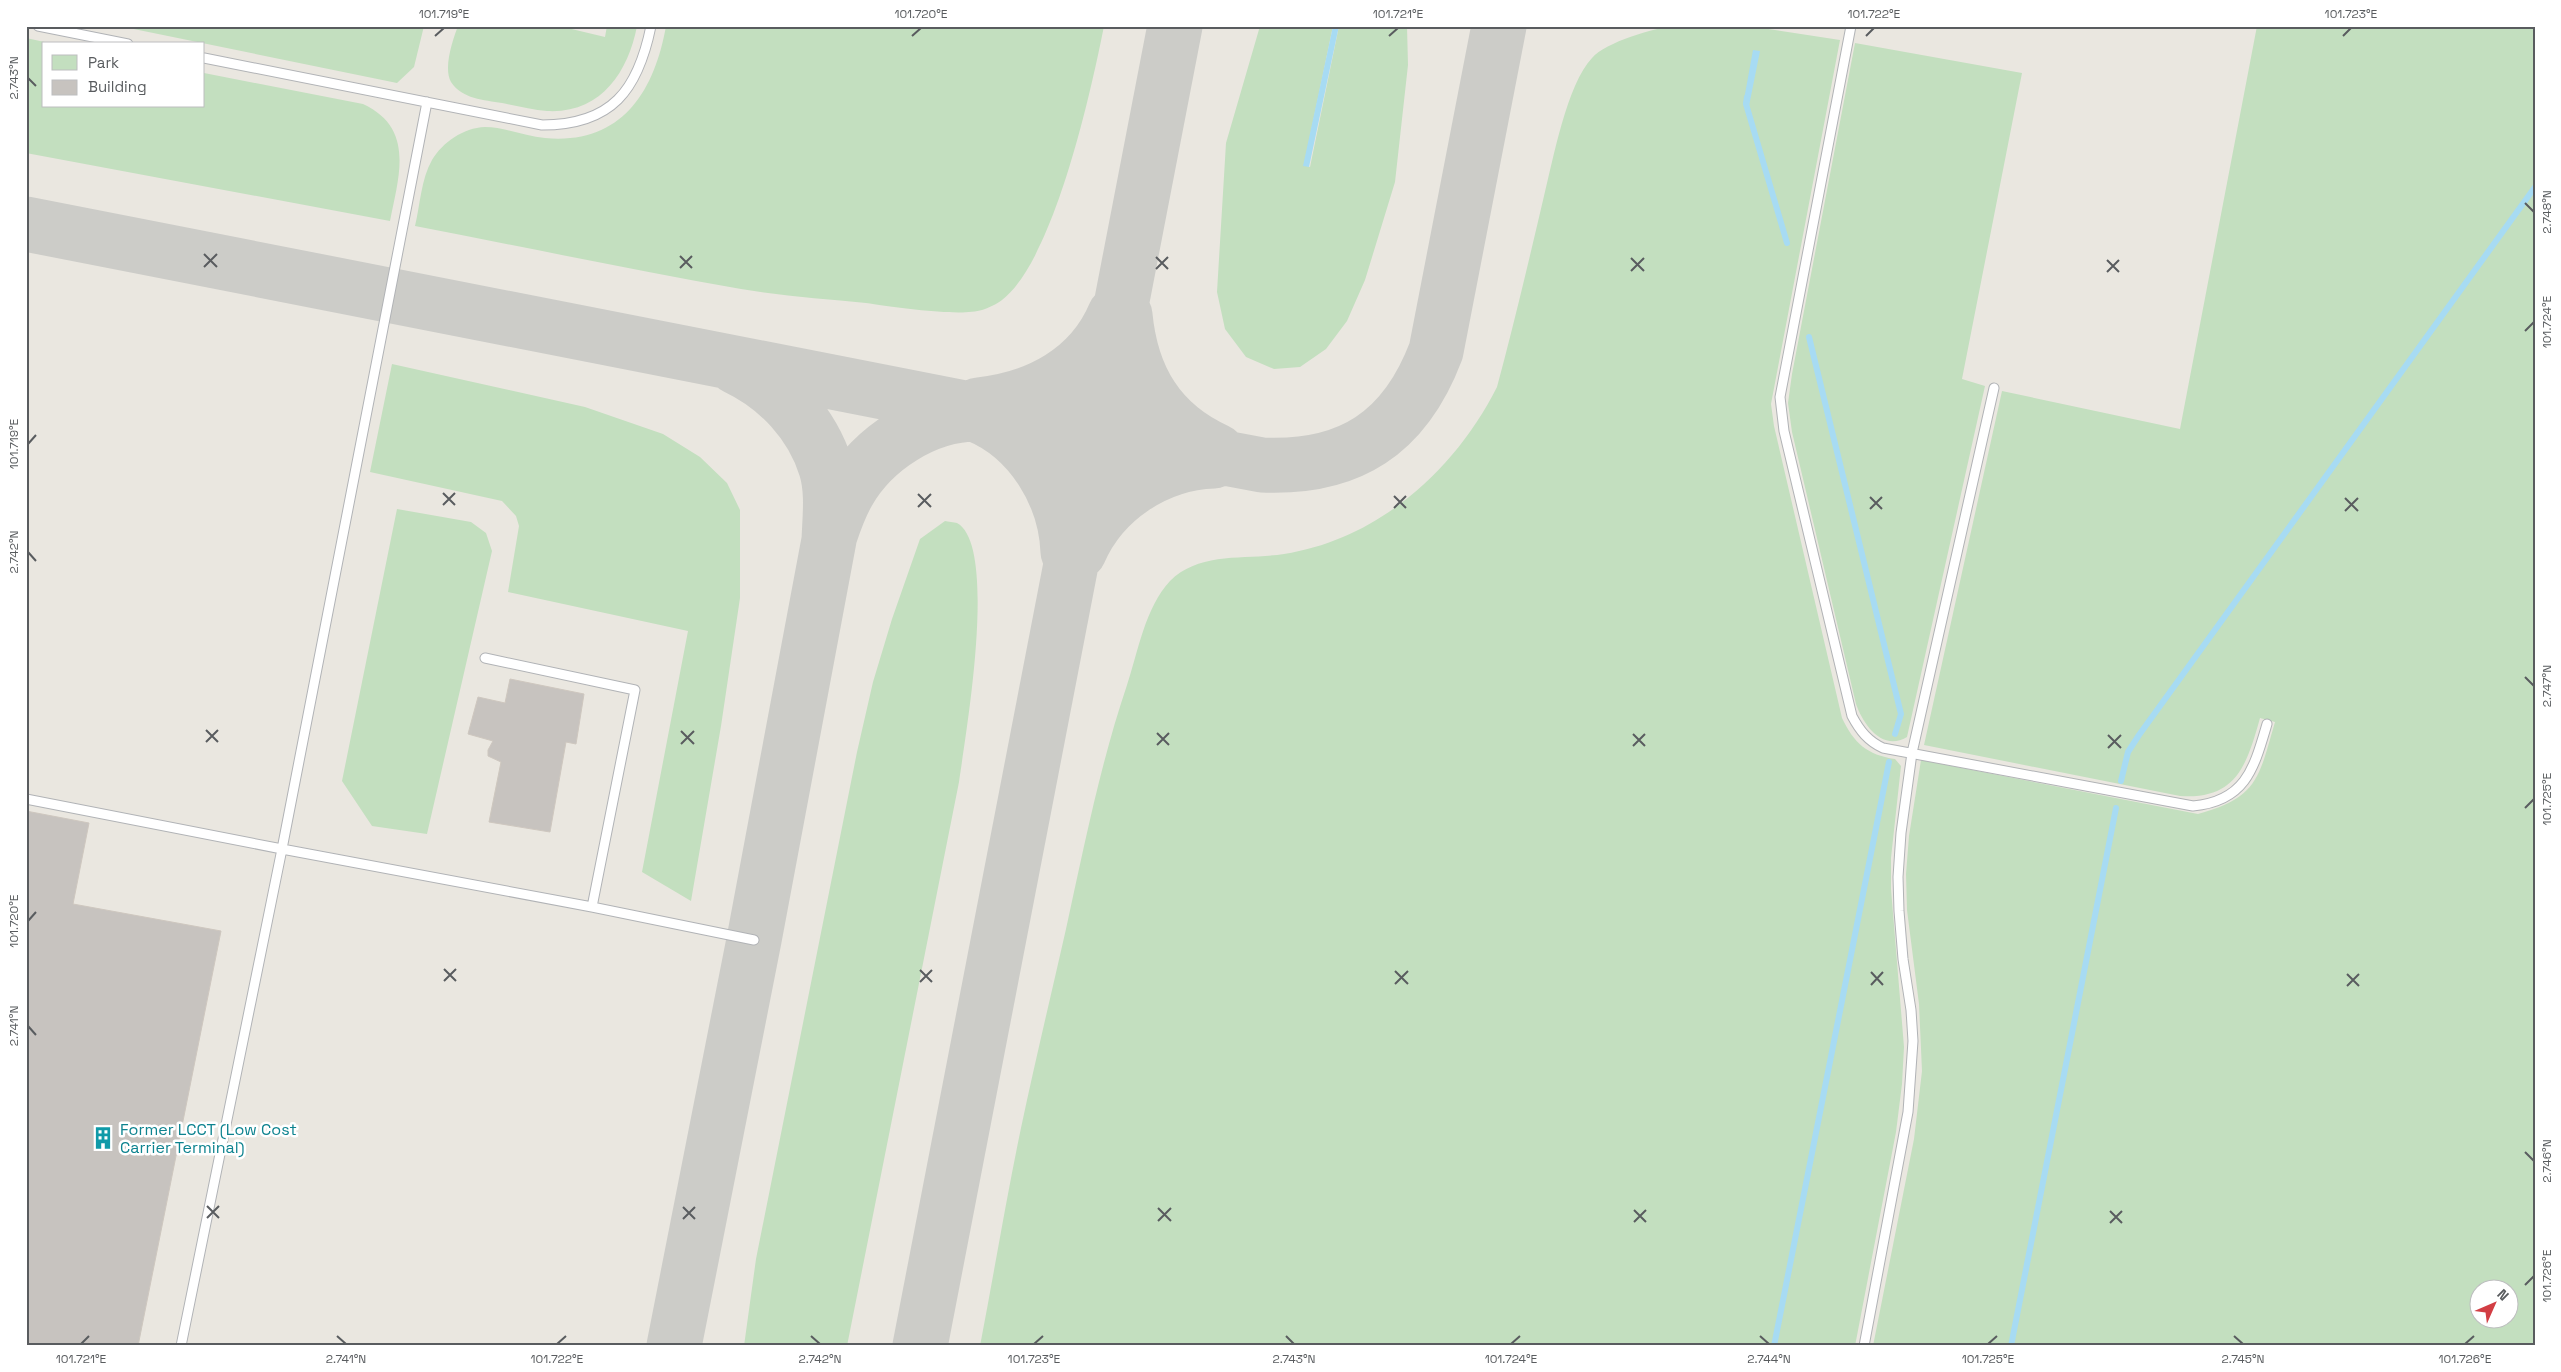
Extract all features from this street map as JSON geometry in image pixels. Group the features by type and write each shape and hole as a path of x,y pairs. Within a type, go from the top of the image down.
{"lane":[{"path":"38,26 118,42"},
{"path":"205,58 542,124 578,122 609,106 632,83 645,54 651,26"},
{"path":"1850,26 1780,397 1781,413 1852,716 1858,727 1873,743 1883,748 2193,806 2222,800 2247,779 2255,765 2268,724"},
{"path":"181,1346 282,849 427,102"},
{"path":"1864,1346 1905,1130 1911,1080 1911,1010 1903,958 1898,877 1912,753 1994,388"},
{"path":"485,658 634,690 592,907"},
{"path":"26,799 592,907 754,940"}],"green space":[{"path":"119,26 424,26 414,67 397,83 205,44 205,42"},
{"path":"458,26 559,26 605,37 607,26 637,26 627,60 619,74 608,87 596,98 582,106 566,110 547,111 481,100 467,95 456,88 449,76 448,62"},
{"path":"666,26 1104,26 1080,131 1054,213 1038,250 1021,279 1002,300 982,310 972,312 926,311 756,291 415,226 428,167 442,147 454,137 469,130 485,127 500,128 545,138 571,138 594,133 613,124 629,110 642,93 653,73"},
{"path":"1260,26 1333,26 1304,165 1310,167 1339,26 1407,26 1408,65 1395,182 1365,280 1347,321 1326,349 1300,367 1274,369 1246,357 1225,329 1217,292 1226,143"},
{"path":"1675,26 1755,27 1840,40 1771,404 1774,426 1842,718 1851,734 1862,746 1869,751 1895,759 1901,766 1891,858 1891,889 1904,1047 1902,1084 1896,1132 1855,1346 980,1346 1021,1128 1093,806 1117,715 1143,631 1154,604 1170,581 1182,571 1195,565 1224,558 1284,554 1319,546 1351,533 1382,516 1410,496 1436,472 1459,446 1480,417 1497,387 1562,123 1575,85 1583,70 1599,52 1619,41 1643,33"},
{"path":"2257,26 2535,26 2535,1346 1873,1346 1914,1139 1922,1071 1919,1004 1907,910 1906,874 1909,836 1921,760 2198,814 2233,801 2253,783 2265,757 2275,722 2260,718 2250,750 2236,776 2227,785 2215,792 2199,796 2180,796 1924,745 2002,391 2180,429"},
{"path":"26,38 45,42 42,42 42,108 205,108 205,73 363,104 379,114 390,126 397,140 399,171 390,221 26,153"},
{"path":"1855,43 2022,73 1962,379 1985,386 1907,737 1898,741 1889,741 1875,734 1863,720 1856,704 1792,432 1788,403"},
{"path":"392,364 585,407 663,434 700,457 727,483 740,510 740,598 721,726 691,901 642,872 688,631 508,592 519,526 516,516 502,501 370,472"},
{"path":"397,509 471,522 486,533 492,551 427,834 372,826 342,781"},
{"path":"945,521 957,523 969,539 976,567 978,603 972,687 959,782 847,1346 744,1346 756,1259 857,752 873,682 892,619 920,539"}],"water":[{"path":"1333,26 1339,26 1309,167 1303,166"},
{"path":"1753,50 1760,51 1749,106 1743,105"}],"building":[{"path":"510,679 584,694 576,744 566,742 550,832 489,822 501,762 488,756 488,750 493,741 468,734 478,697 505,703"},
{"name":"Former LCCT (Low Cost Carrier Terminal)","path":"26,811 89,823 73,904 221,931 138,1346 26,1346"}],"waterway":[{"path":"1747,97 1746,104 1787,243"},
{"path":"2121,781 2128,752 2139,735 2535,187"},
{"path":"1809,337 1901,714 1895,734"},
{"path":"1774,1346 1889,762"},
{"path":"2011,1346 2116,808"}],"taxiway":[{"path":"920,1346 1175,26"},
{"path":"26,224 1097,434 1262,465 1293,465 1322,460 1348,452 1370,440 1391,424 1408,404 1423,380 1436,351 1499,26"},
{"path":"978,405 1000,402 1021,396 1041,389 1060,379 1092,351 1105,334 1115,314"},
{"path":"1125,315 1128,338 1134,359 1141,379 1152,397 1179,428 1217,451"},
{"path":"674,1346 754,940 829,540 830,486 826,468 812,436 792,408 779,396 766,385 736,367"},
{"path":"830,535 848,492 859,476 886,448 920,427 939,420 977,414"},
{"path":"977,415 996,425 1014,438 1042,470 1053,489 1061,510 1068,552"},
{"path":"1079,552 1089,533 1102,516 1133,487 1172,469 1192,463 1214,461"}],"place":[{"name":"Former LCCT (Low Cost Carrier Terminal)","path":"103,1138"}]}
